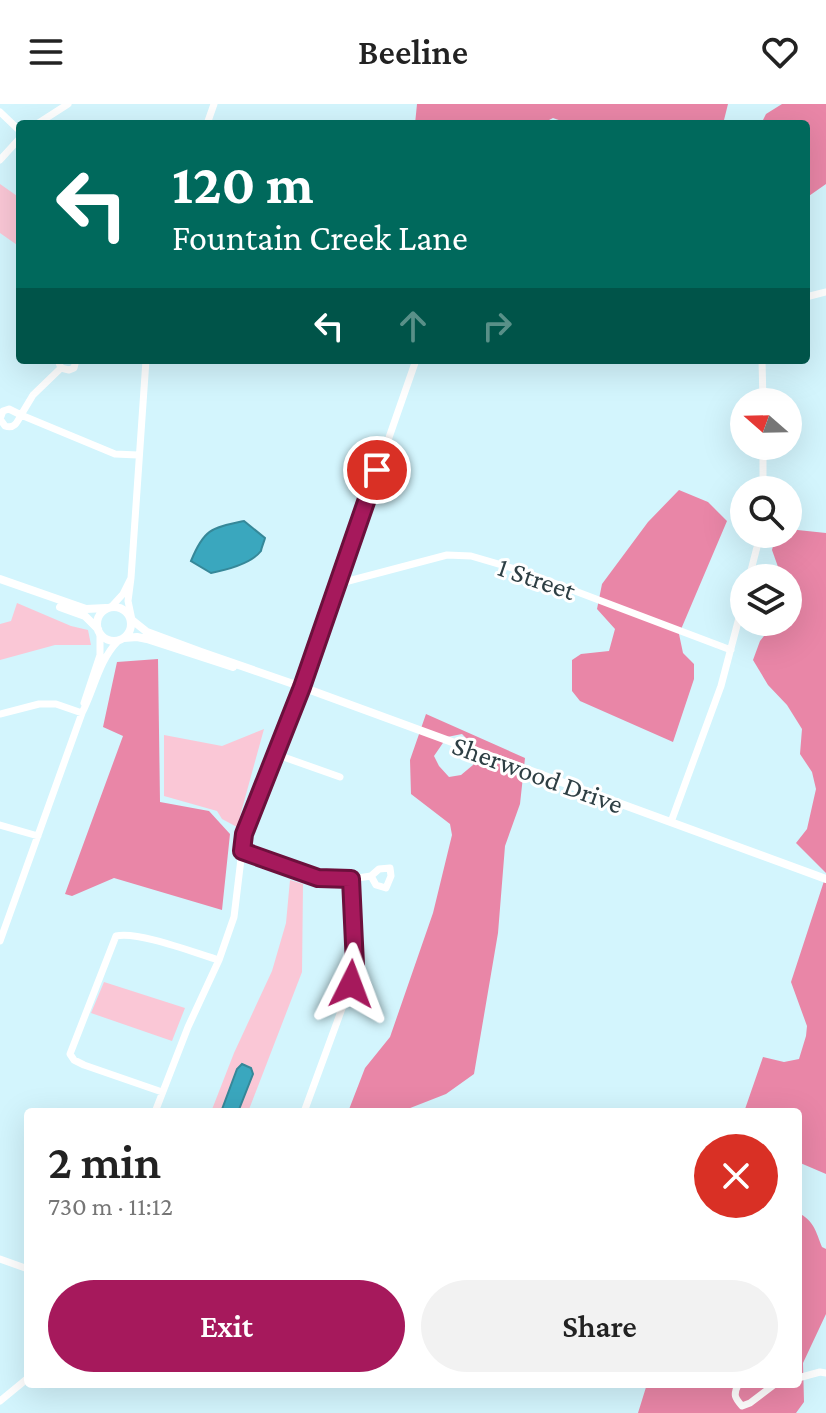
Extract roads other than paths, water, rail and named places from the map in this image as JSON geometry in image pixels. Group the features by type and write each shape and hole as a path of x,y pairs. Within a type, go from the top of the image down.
{"street":[{"path":"43,120 68,104"},
{"path":"0,112 16,127"},
{"path":"0,160 16,142"},
{"path":"75,364 71,370 60,364 29,400 21,415 115,454 138,455"},
{"path":"0,941 82,713 106,656 131,630 128,601 146,364"},
{"path":"156,1108 234,917 244,834 302,687 415,364"},
{"path":"762,364 763,388"},
{"name":"1 Street","path":"337,584 447,555 471,556 522,571 731,650"},
{"path":"82,713 86,692 100,655 98,617 120,598 131,578"},
{"path":"0,581 81,607 122,608 132,620"},
{"path":"0,581 82,614 108,640 121,640"},
{"name":"Sherwood Drive","path":"132,620 147,632 826,879"},
{"path":"671,822 721,686 735,636"},
{"name":"Sherwood Drive","path":"121,640 147,639 224,666 250,668"},
{"path":"0,714 39,704 56,704 82,713"},
{"path":"275,754 340,777"},
{"path":"0,825 38,836"},
{"path":"242,851 318,878 371,876"},
{"path":"305,1108 351,984 355,965 351,879"},
{"path":"162,1092 84,1065 70,1054 116,936 124,934 155,941 219,960"},
{"path":"0,1259 24,1268"},
{"path":"802,1377 826,1373"},
{"path":"0,1401 24,1381"},
{"path":"736,1388 735,1399 742,1406 770,1388"}],"water":[{"path":"244,521 265,538 257,556 238,566 211,573 191,561 200,542 210,532"},
{"path":"242,1064 251,1068 253,1074 240,1108 222,1108 237,1069"}]}
